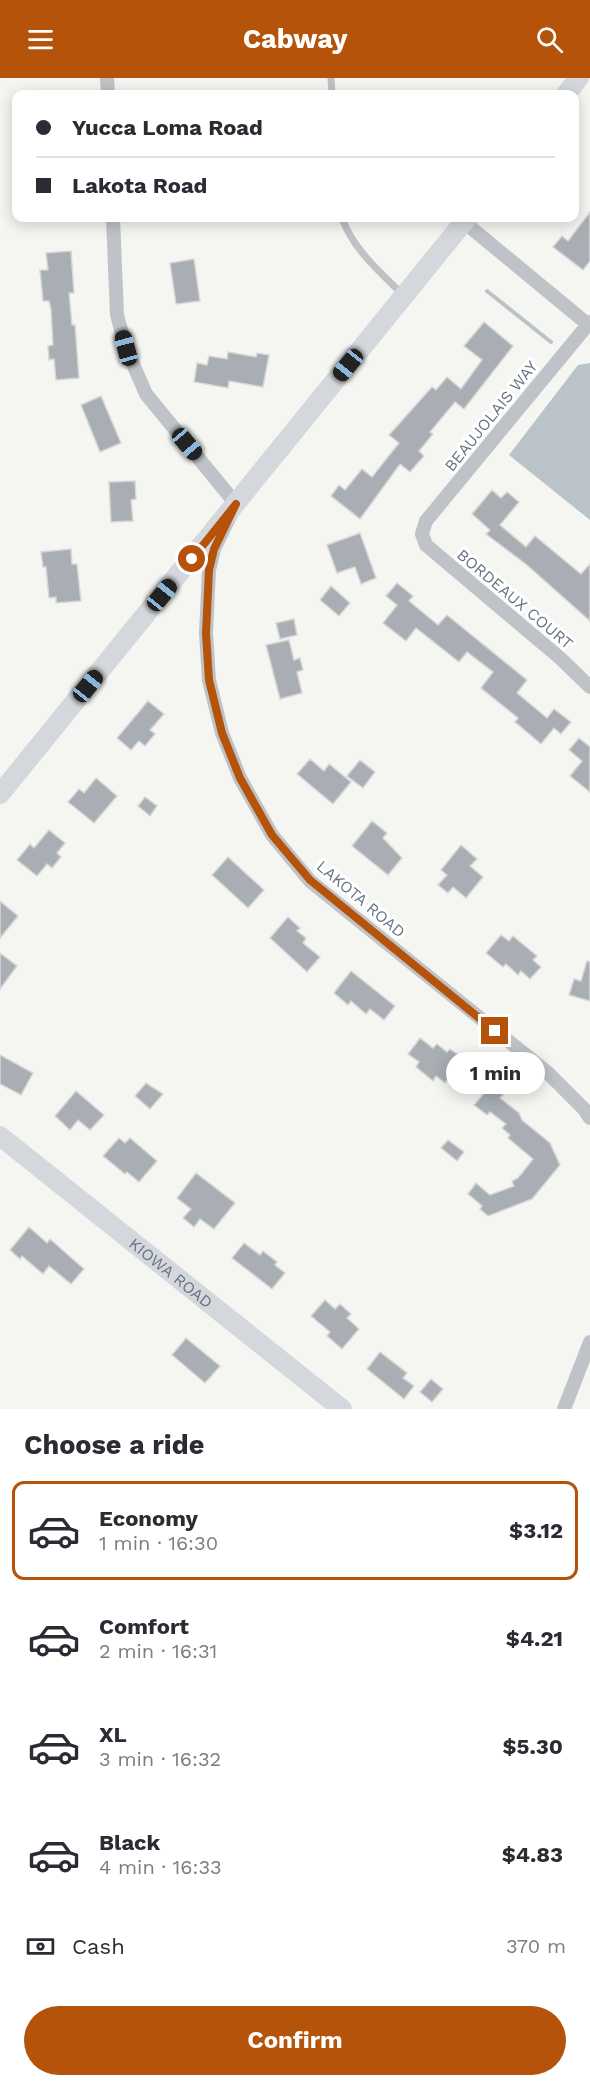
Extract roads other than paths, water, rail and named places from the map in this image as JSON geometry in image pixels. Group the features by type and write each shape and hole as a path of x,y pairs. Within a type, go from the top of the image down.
{"main road":[{"path":"569,90 579,78"},
{"path":"0,794 463,222"},
{"name":"KIOWA ROAD","path":"0,1136 38,1164 342,1409"}],"street":[{"path":"113,222 117,315 126,348 146,394 236,504"},
{"path":"467,222 589,324"},
{"name":"BEAUJOLAIS WAY","path":"422,534 426,521 589,324"},
{"name":"LAKOTA ROAD","path":"236,504 214,549 208,576 206,633 209,680 222,733 237,769 272,835 310,880 548,1073 590,1118"},
{"name":"BORDEAUX COURT","path":"422,534 426,545 560,658 590,687"},
{"path":"564,1409 590,1342"}],"lane":[{"path":"344,222 348,234 362,253 404,296"}],"waterway":[{"path":"487,291 551,342"}]}
